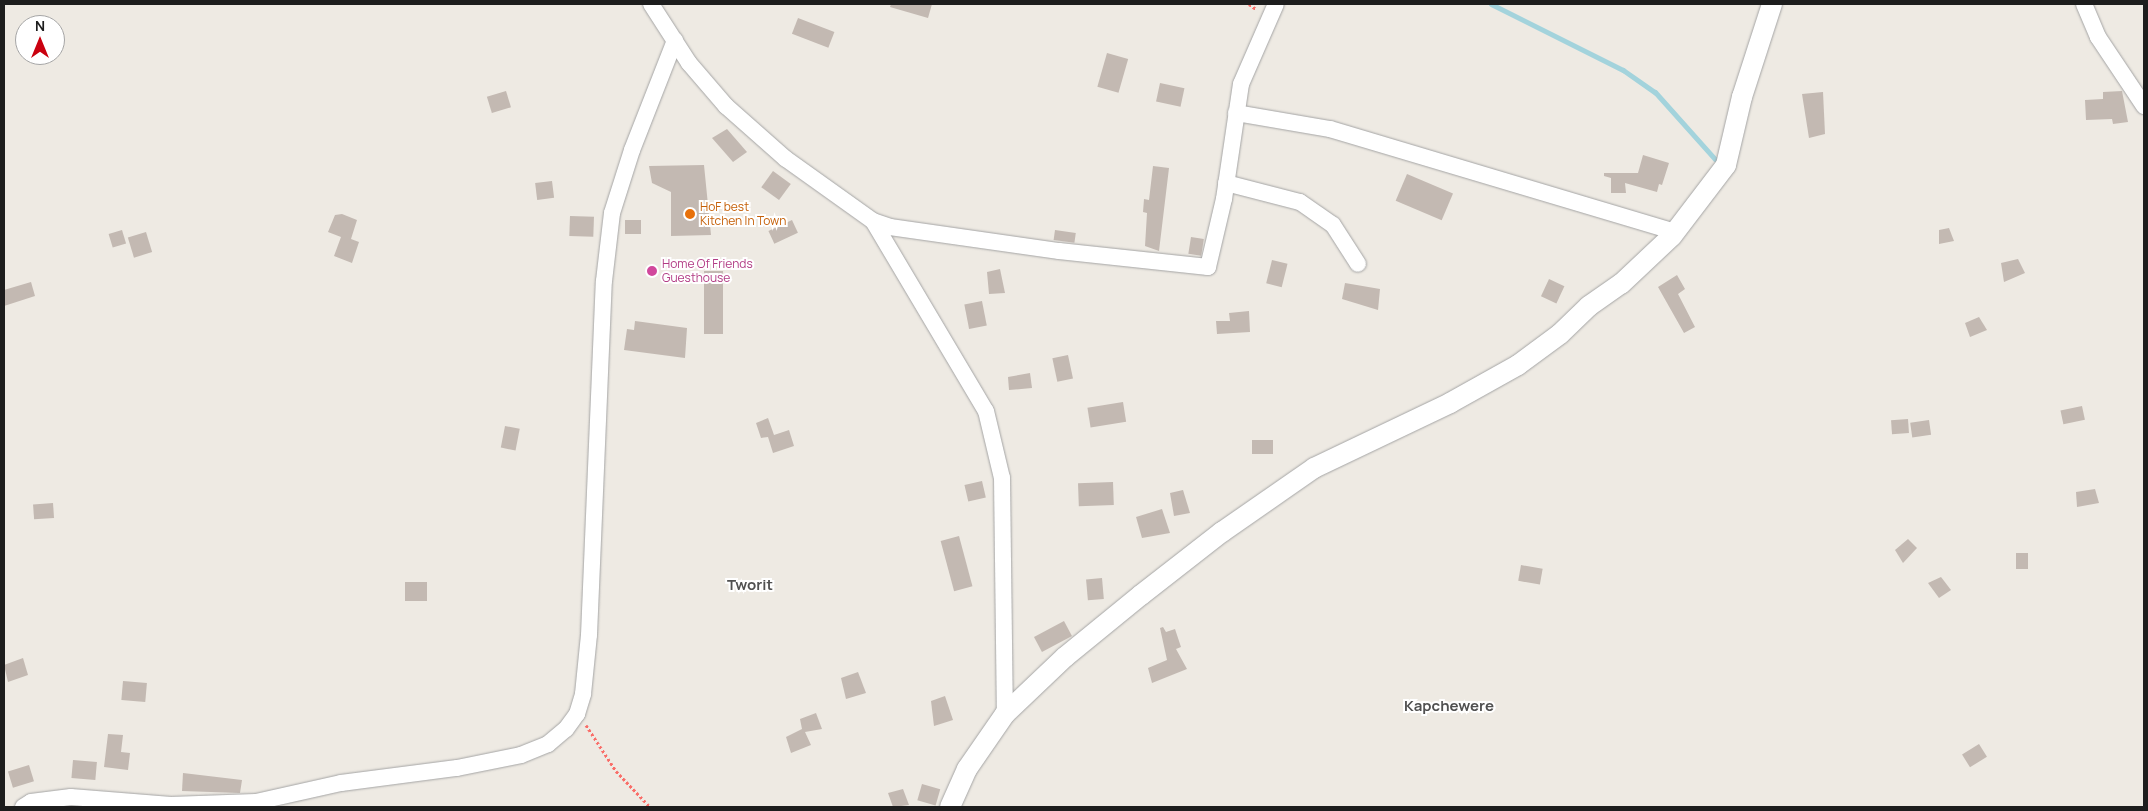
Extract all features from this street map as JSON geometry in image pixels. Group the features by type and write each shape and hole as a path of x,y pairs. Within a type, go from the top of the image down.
{"street":[{"path":"652,4 689,63 726,106 786,159 873,221 890,227 1059,252 1208,267 1226,182 1241,84 1276,4"},
{"path":"950,807 967,769 1005,714 1065,657 1268,498 1314,468 1450,403 1518,365 1560,334 1589,306 1621,284 1675,232 1726,165 1742,97 1772,4"},
{"path":"2084,4 2098,37 2144,106"},
{"path":"23,807 31,802 71,797 171,805 256,804 341,783 457,768 521,755 548,744 566,729 577,714 590,635 604,281 612,213 632,150 675,40"},
{"path":"1236,113 1330,129 1675,232"},
{"path":"1226,182 1300,202 1333,225 1358,264"},
{"path":"873,221 986,411 994,440 1002,478 1005,714"}],"path":[{"path":"577,714 616,770 650,807"}],"building":[{"path":"891,4 932,4 928,18 890,7"},
{"path":"798,18 834,32 828,48 792,34"},
{"path":"1107,53 1128,59 1119,93 1097,87"},
{"path":"1160,83 1184,88 1181,107 1156,102"},
{"path":"506,91 511,107 492,113 487,97"},
{"path":"2122,91 2128,122 2113,124 2112,119 2086,120 2085,100 2103,99 2103,92"},
{"path":"1823,92 1825,134 1809,138 1802,94"},
{"path":"727,129 747,152 733,162 712,138"},
{"path":"1643,155 1669,163 1662,185 1659,184 1657,192 1625,183 1626,193 1611,193 1611,178 1604,176 1604,173 1638,173"},
{"name":"HoF best Kitchen In Town","path":"704,165 711,235 671,236 671,192 652,183 649,166"},
{"path":"1153,166 1169,168 1159,251 1145,246 1147,213 1143,212 1144,199 1149,200"},
{"path":"773,171 791,184 779,200 761,187"},
{"path":"1407,174 1453,194 1442,220 1396,201"},
{"path":"552,181 554,198 537,200 535,183"},
{"path":"342,214 357,220 351,239 359,242 352,263 334,256 341,237 328,232 335,215"},
{"path":"570,216 594,217 593,237 569,236"},
{"path":"625,220 641,220 641,234 625,234"},
{"path":"792,220 798,233 774,244 768,231"},
{"path":"1949,228 1954,241 1939,244 1939,230"},
{"path":"122,230 126,243 113,247 109,234"},
{"path":"1055,230 1076,233 1074,243 1054,240"},
{"path":"146,232 152,252 134,258 128,238"},
{"path":"1191,237 1204,239 1201,256 1188,254"},
{"path":"2018,259 2025,273 2004,282 2001,263"},
{"path":"1272,260 1288,264 1282,287 1266,283"},
{"path":"1000,269 1005,293 989,294 987,272"},
{"path":"704,271 723,271 723,334 704,334"},
{"path":"1677,275 1685,289 1678,294 1695,327 1684,333 1658,287"},
{"path":"1549,279 1564,286 1556,303 1541,296"},
{"path":"31,282 35,296 4,306 4,290"},
{"path":"1345,283 1380,289 1378,310 1342,299"},
{"path":"982,301 987,326 969,329 964,304"},
{"path":"1249,311 1250,332 1217,334 1216,321 1230,321 1229,313"},
{"path":"1979,317 1987,330 1970,337 1965,323"},
{"path":"635,321 687,328 685,358 624,350 627,329 634,330"},
{"path":"1068,355 1073,378 1057,382 1052,358"},
{"path":"1030,373 1032,388 1009,390 1008,377"},
{"path":"1123,402 1126,422 1091,427 1087,408"},
{"path":"2082,406 2085,420 2063,424 2060,411"},
{"path":"768,418 774,435 789,430 794,446 773,453 768,437 761,438 756,423"},
{"path":"1908,419 1909,433 1892,434 1891,420"},
{"path":"1929,420 1931,435 1912,437 1910,423"},
{"path":"505,426 520,429 516,450 501,448"},
{"path":"1252,440 1273,440 1273,454 1252,454"},
{"path":"982,481 986,498 968,502 964,485"},
{"path":"1113,482 1114,505 1079,506 1078,483"},
{"path":"2095,489 2099,503 2077,507 2076,492"},
{"path":"1183,490 1190,513 1174,516 1170,493"},
{"path":"53,503 54,518 34,519 33,504"},
{"path":"1162,509 1170,533 1142,538 1136,517"},
{"path":"959,536 972,586 954,591 941,541"},
{"path":"1908,539 1917,548 1903,563 1895,550"},
{"path":"2016,553 2028,553 2028,569 2016,569"},
{"path":"1521,565 1543,569 1540,585 1518,581"},
{"path":"1941,577 1951,590 1939,598 1928,583"},
{"path":"1102,578 1104,599 1088,600 1086,579"},
{"path":"405,582 427,582 427,601 405,601"},
{"path":"1064,621 1072,636 1042,652 1034,637"},
{"path":"1163,627 1166,632 1175,629 1181,647 1176,649 1187,669 1152,683 1148,668 1167,660 1160,628"},
{"path":"23,658 28,675 8,682 4,665"},
{"path":"858,672 866,693 846,699 841,678"},
{"path":"123,681 147,683 145,702 121,700"},
{"path":"945,696 953,720 934,726 931,701"},
{"path":"816,713 822,729 805,732 811,745 791,753 786,737 802,729 800,719"},
{"path":"108,734 123,735 121,752 130,753 128,770 104,767"},
{"path":"1979,744 1987,757 1970,767 1962,755"},
{"path":"73,760 97,762 95,780 71,778"},
{"path":"29,765 34,781 13,788 8,771"},
{"path":"183,773 242,780 240,793 182,791"},
{"path":"922,784 940,789 936,806 917,800"},
{"path":"903,789 909,805 893,807 888,793"}],"waterway":[{"path":"1491,4 1623,70 1655,92 1715,159"}],"place":[{"name":"HoF best Kitchen In Town","path":"690,214"},
{"name":"Home Of Friends Guesthouse","path":"652,271"}],"district":[{"name":"Tworit","path":"750,585"},
{"name":"Kapchewere","path":"1449,706"}]}
